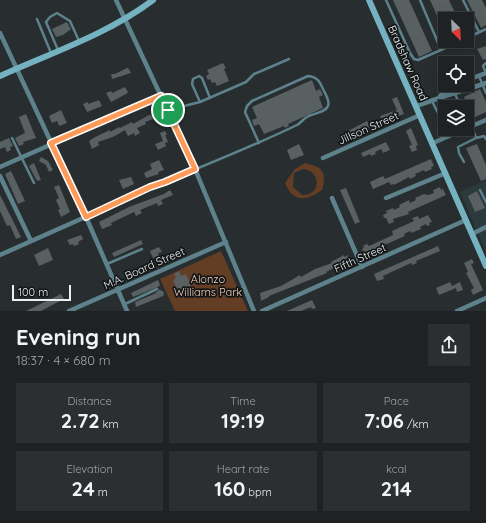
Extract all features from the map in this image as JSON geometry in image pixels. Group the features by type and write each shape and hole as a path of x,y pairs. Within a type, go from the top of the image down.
{"street":[{"path":"116,0 195,169 254,311"},
{"path":"0,76 125,19 153,0"},
{"name":"Bradshaw Road","path":"369,0 417,106 486,266"},
{"path":"0,33 86,217 127,311"},
{"path":"474,77 486,73"},
{"path":"417,106 440,96 455,94 484,83"},
{"path":"440,96 443,92"},
{"path":"0,167 51,143 161,96"},
{"name":"Jillson Street","path":"323,158 420,115"},
{"path":"474,126 486,120"},
{"path":"433,143 450,136"},
{"path":"0,255 150,187 195,169"},
{"path":"386,198 446,173"},
{"path":"0,176 31,241"},
{"path":"332,198 362,267"},
{"name":"Fifth Street","path":"262,311 466,220"},
{"path":"472,234 486,227"},
{"name":"M.A. Board Street","path":"69,311 226,242"},
{"path":"457,311 486,298"}],"lane":[{"path":"386,0 414,59 418,60 445,48"},
{"path":"420,0 441,50"},
{"path":"462,0 479,32"},
{"path":"58,50 46,22 50,16 60,13 64,18 70,21 79,41"},
{"path":"36,19 50,46 51,53"},
{"path":"474,34 486,28"},
{"path":"168,110 210,98 246,82 254,74 289,58"},
{"path":"486,63 483,66 486,73"},
{"path":"479,75 484,83 486,92"},
{"path":"200,102 192,84 193,79 199,76 202,78 210,98"},
{"path":"195,169 221,160 299,124 306,117 324,110 328,106 329,102 320,82 315,77 308,76 252,101 246,106 245,112 259,142"},
{"path":"455,94 458,100"},
{"path":"432,100 438,112"},
{"path":"464,162 459,153 458,147 476,138 484,136 486,139"},
{"path":"12,138 34,183"},
{"path":"480,190 486,202"},
{"path":"106,264 142,249"},
{"path":"124,304 157,289"}],"shaded area":[{"path":"486,180 486,252 460,192"}],"green space":[{"path":"305,163 316,166 320,169 324,175 322,190 306,198 296,197 292,194 285,183 295,169","holes":["303,169 314,174 316,178 316,188 313,192 302,195 293,187 294,173"]},
{"name":"Alonzo Williams Park","path":"221,251 248,311 175,311 160,279"}],"building":[{"path":"393,0 409,0 432,51 419,57"},
{"path":"430,0 449,0 455,12 438,12 438,18"},
{"path":"467,0 482,0 486,8 486,25 481,28"},
{"path":"67,22 71,29 63,35 56,37 52,29"},
{"path":"486,46 486,59 483,60 477,49"},
{"path":"223,63 226,68 224,69 229,81 217,86 215,82 212,83 210,79 208,80 206,76 209,74 207,70"},
{"path":"127,68 131,73 112,79 111,74 115,74"},
{"path":"312,80 316,91 320,89 323,95 319,97 323,108 288,124 289,126 285,128 284,126 264,134 259,124 254,126 252,120 257,118 252,107"},
{"path":"125,87 128,92 111,102 106,93 111,91 112,93"},
{"path":"480,89 486,102 486,112 474,118 474,100 465,100 464,97"},
{"path":"397,97 404,114 382,121 380,116 397,110 392,99"},
{"path":"99,100 102,106 87,112 83,104 88,102 88,104"},
{"path":"61,110 67,123 59,126 57,121 52,123 49,116"},
{"path":"26,114 36,138 23,142 24,144 19,146 15,138 25,133 19,117"},
{"path":"151,114 153,119 145,122 146,124 137,128 140,133 135,136 134,133 128,136 125,130 113,137 98,142 99,145 92,149 89,141 95,137 132,122 133,124"},
{"path":"367,121 370,127 350,137 348,131"},
{"path":"411,128 418,145 416,146 417,150 412,152 409,146 412,145 406,131"},
{"path":"165,131 168,142 165,143 166,146 158,150 155,144 163,141 160,133"},
{"path":"9,138 13,146 10,147 11,150 7,152 5,147 0,149 0,142"},
{"path":"386,142 390,150 383,153 381,149 375,152 376,154 371,156 370,154 363,157 361,153"},
{"path":"299,144 304,155 291,160 287,150"},
{"path":"477,144 486,165 486,179 481,181 466,148"},
{"path":"41,157 48,161 53,170 49,172 46,165 39,161"},
{"path":"431,159 434,166 431,167 432,169 425,172 424,170 415,174 416,176 410,179 409,177 394,185 391,185 389,182 373,189 370,182 383,176 385,179"},
{"path":"159,160 164,170 158,172 159,174 146,178 144,173 152,169 150,164"},
{"path":"34,163 41,180 37,181 29,166"},
{"path":"11,171 25,201 18,204 5,174"},
{"path":"131,177 134,184 123,189 119,180"},
{"path":"59,185 70,212 61,217 58,210 60,209 56,200 59,198 54,187"},
{"path":"440,187 446,195 408,212 409,214 393,219 394,222 389,224 386,218 384,218 383,215 387,213 386,211 393,208 394,210 400,207 399,205 409,200 410,203 416,200 415,198 424,194 428,195 434,193 433,190"},
{"path":"346,188 360,222 355,224 340,190"},
{"path":"170,190 173,195 161,200 163,204 158,206 157,203 140,210 142,213 136,216 134,212 102,229 99,222 129,207 164,194"},
{"path":"477,191 485,208 475,212 468,196"},
{"path":"0,195 21,237 16,239 10,225 7,226 0,211"},
{"path":"428,215 432,222 429,223 430,225 427,226 426,224 420,227 421,229 411,233 410,231 404,234 405,236 364,254 362,249 364,248 363,246 367,244 369,246 393,235 392,231 414,221 412,218 418,216 419,219"},
{"path":"81,235 83,239 78,242 79,244 74,246 73,244 70,245 67,240"},
{"path":"141,240 143,244 114,257 112,253"},
{"path":"438,246 440,251 416,261 417,263 412,265 411,263 383,276 384,279 377,281 374,274"},
{"path":"159,247 162,252 158,253 159,256 153,258 150,251"},
{"path":"48,248 53,260 39,266 34,255"},
{"path":"344,255 345,257 348,255 350,260 326,272 327,273 269,296 261,301 260,293 281,286 300,275 301,277 315,269 332,263 331,262"},
{"path":"472,259 474,263 471,264 483,290 473,295 471,290 474,288 466,273 468,272 464,263"},
{"path":"179,271 181,276 186,274 191,286 178,292 173,280 176,278 174,274"},
{"path":"158,280 160,285 158,287 133,297 131,293"},
{"path":"450,282 452,286 460,282 463,290 457,292 456,288 439,295 436,288"},
{"path":"160,289 163,291 163,296 136,307 135,302 154,294"},
{"path":"61,294 64,299 41,311 26,311"},
{"path":"312,300 316,308 312,309 311,307 301,311 287,311"}],"route":[{"path":"161,96 168,110 195,169 135,193 86,217 51,143 161,96"}]}
